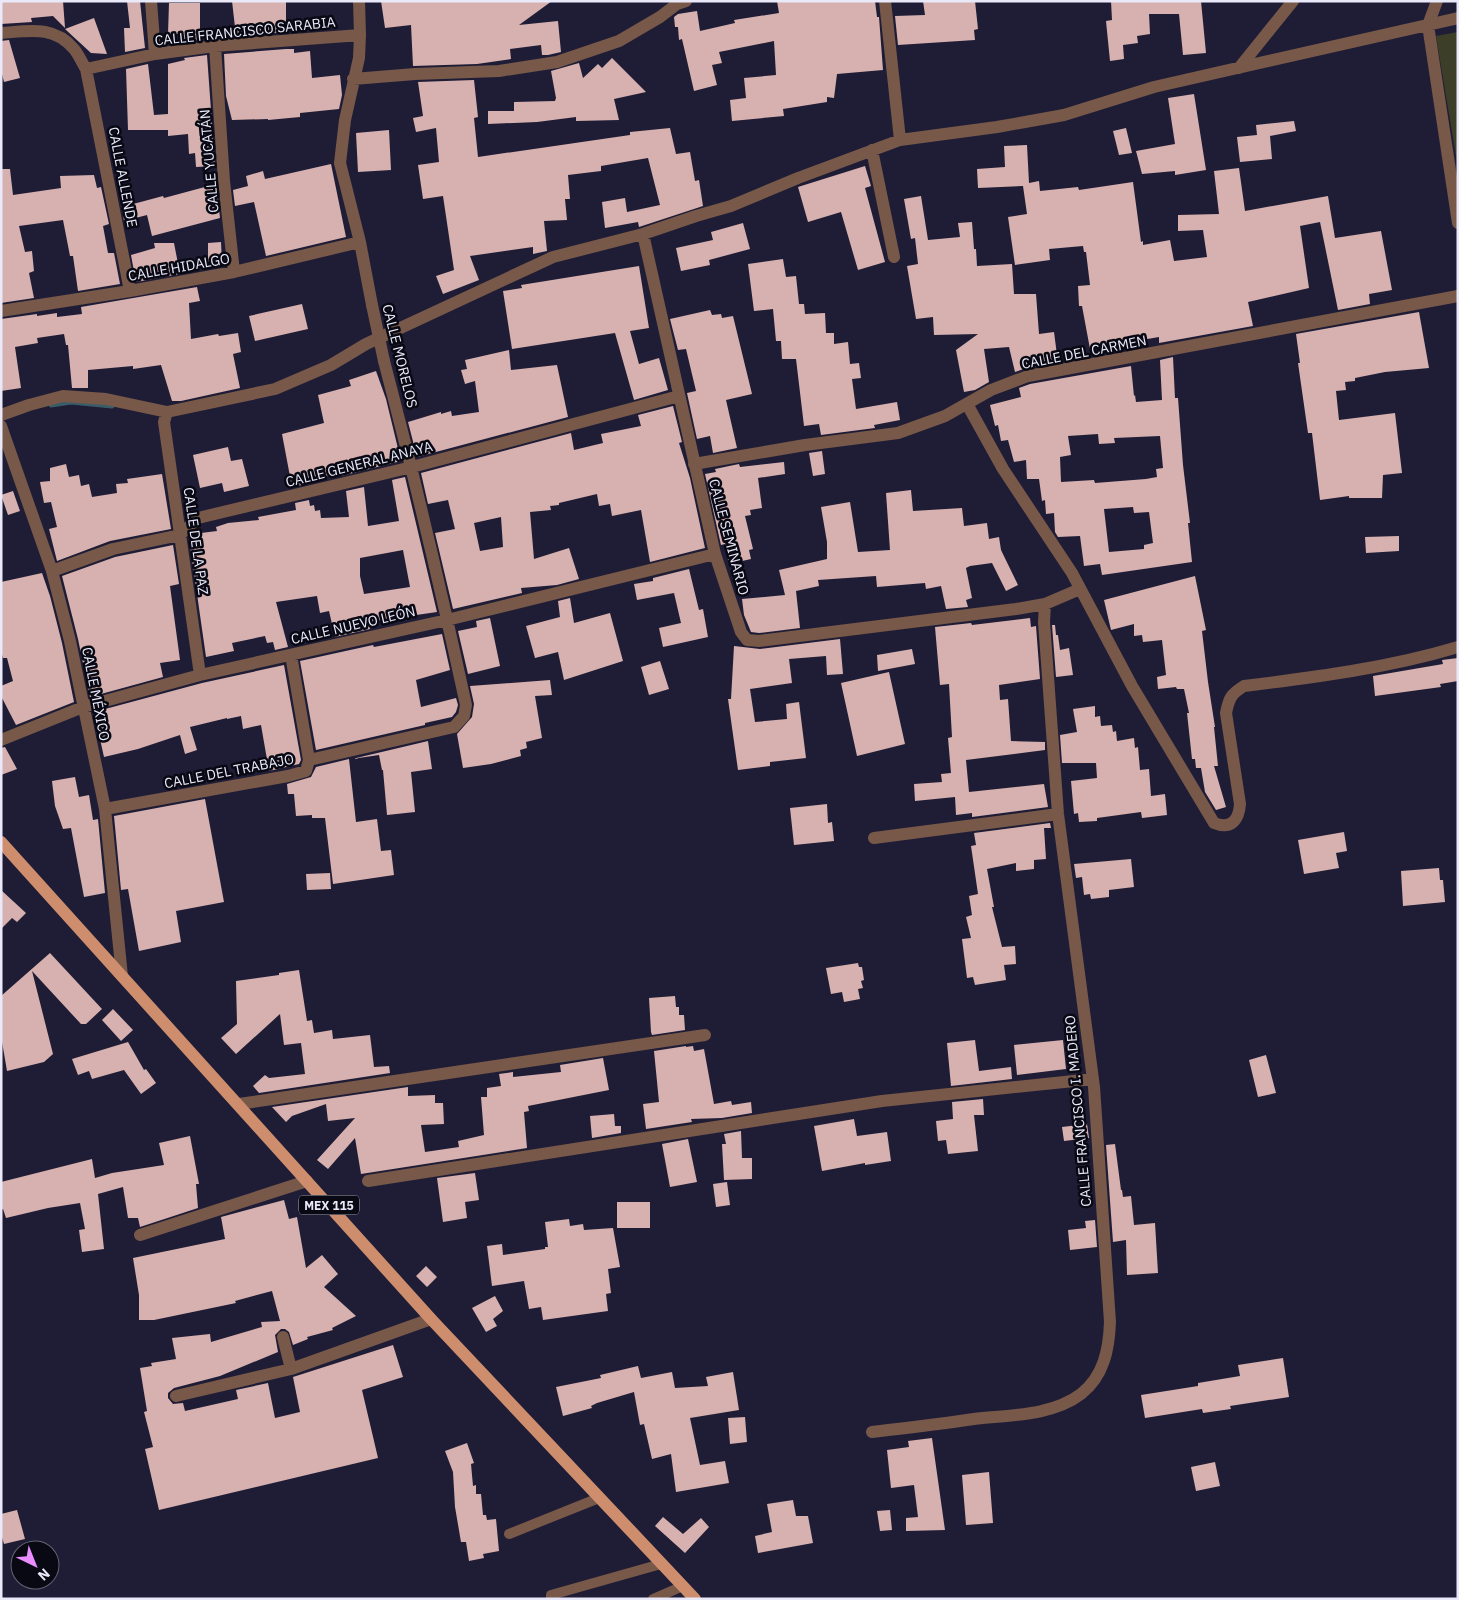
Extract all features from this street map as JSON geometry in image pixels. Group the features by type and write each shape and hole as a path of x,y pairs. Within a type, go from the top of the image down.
{"main road":[{"name":"MEX 115","path":"1,842 431,1319 695,1599"}],"street":[{"path":"151,1 155,54"},
{"name":"CALLE MORELOS","path":"359,1 359,58 345,120 340,163 360,242 384,361 412,467 448,620 466,705 464,716"},
{"path":"353,79 415,74 499,71 557,62 619,41 660,17 677,4 686,1"},
{"path":"885,1 900,140"},
{"path":"1239,68 1293,1"},
{"path":"1437,1 1428,25 1458,223"},
{"path":"1,415 63,396 106,399 168,412 275,389 331,364 366,344 552,257 643,234 731,206 798,178 900,140 997,127 1064,115 1154,87 1458,18"},
{"path":"1,33 41,30 60,36 74,49 86,69"},
{"name":"CALLE FRANCISCO SARABIA","path":"86,69 155,54 215,46 360,35"},
{"name":"CALLE YUCATÁN","path":"215,46 224,181 234,272"},
{"name":"CALLE ALLENDE","path":"86,69 130,291"},
{"path":"872,150 894,257"},
{"name":"CALLE SEMINARIO","path":"643,234 715,554 741,632 747,640 759,641 1044,604"},
{"name":"CALLE HIDALGO","path":"1,311 130,291 234,272 360,242"},
{"name":"CALLE DEL CARMEN","path":"694,464 805,445 898,433 945,416 991,390 1028,376 1458,296"},
{"name":"CALLE GENERAL ANAYA","path":"180,535 198,518 412,467 679,396"},
{"path":"967,404 1003,469 1072,573 1137,694 1214,823 1222,826 1229,825 1234,821 1239,812 1240,804 1226,713 1229,700 1234,692 1244,686 1369,669 1426,657 1458,647"},
{"name":"CALLE DE LA PAZ","path":"168,412 164,422 200,675"},
{"name":"CALLE MÉXICO","path":"1,426 52,571 70,641 105,809 122,976"},
{"path":"52,571 113,549 180,535"},
{"name":"CALLE NUEVO LEÓN","path":"1,740 84,707 200,675 448,620 715,554"},
{"path":"1044,604 1080,589"},
{"name":"CALLE FRANCISCO I. MADERO","path":"872,1432 1057,1407 1081,1394 1097,1377 1106,1357 1110,1322 1093,1079 1058,814 1044,604"},
{"path":"291,655 309,760"},
{"name":"CALLE DEL TRABAJO","path":"105,809 288,776 306,771 309,760 454,727 464,716"},
{"path":"874,838 1058,814"},
{"path":"239,1104 705,1035"},
{"path":"368,1181 882,1102 1093,1079"},
{"path":"140,1235 307,1181"},
{"path":"176,1396 291,1368 431,1319"},
{"path":"283,1337 291,1368"}],"lane":[{"path":"509,1534 599,1498"},
{"path":"551,1599 551,1595 662,1564"},
{"path":"653,1599 683,1586"}],"green space":[{"path":"1458,32 1458,168 1436,36"}],"building":[{"path":"1,1 63,1 65,28 53,16 31,18 32,22 1,24"},
{"path":"127,1 140,1 145,48 125,52 124,28 130,28"},
{"path":"232,1 286,1 286,32 236,36"},
{"path":"381,1 552,1 519,25 558,21 561,52 542,55 541,45 510,49 511,59 477,64 413,66 411,25 385,28"},
{"path":"777,1 875,1 877,17 879,17 883,70 837,74 834,98 827,97 827,102 783,109 784,116 732,121 730,100 746,98 744,78 776,75 774,41 719,52 722,63 712,65 717,85 694,91 682,39 679,40 678,27 675,27 674,17 678,14 697,11 700,31 735,23 734,20 779,13"},
{"path":"923,1 975,1 978,29 974,30 975,40 898,45 895,16 925,15"},
{"path":"1111,1 1201,1 1206,53 1183,55 1179,14 1149,14 1150,34 1137,36 1138,43 1123,45 1124,59 1110,61 1106,21 1112,20"},
{"path":"169,3 200,3 200,40 183,42 183,34 168,34"},
{"path":"94,18 107,54 91,53 65,29"},
{"path":"9,40 20,78 4,82 1,70 1,41"},
{"path":"294,49 294,53 310,51 312,78 340,75 342,95 339,109 300,113 300,117 268,120 232,120 226,96 224,54"},
{"path":"207,55 215,166 196,167 195,153 189,154 188,134 168,136 168,130 128,130 126,69 148,64 154,115 168,114 168,64 185,60 184,58"},
{"path":"612,58 646,92 614,99 619,120 576,121 576,117 537,122 488,124 488,111 514,111 514,102 555,101 551,71 579,63 583,78 598,64 602,68"},
{"path":"474,80 478,117 474,118 478,157 630,135 630,132 670,128 676,154 690,152 695,181 699,180 703,206 639,227 638,222 605,228 602,202 625,198 627,212 660,205 648,158 601,166 601,171 568,175 570,199 565,199 567,220 544,221 547,251 533,254 533,247 470,256 479,280 443,294 436,276 454,270 443,196 423,199 418,165 439,162 436,128 416,132 413,118 423,116 418,82"},
{"path":"1194,94 1206,170 1175,175 1175,171 1142,174 1136,151 1175,144 1168,98"},
{"path":"1294,121 1296,131 1270,136 1272,159 1240,162 1237,137 1257,135 1256,125"},
{"path":"1126,128 1132,153 1119,155 1113,131"},
{"path":"389,130 391,170 358,172 356,133"},
{"path":"1027,145 1029,183 1039,181 1040,191 1078,187 1079,190 1133,182 1141,242 1143,241 1143,245 1170,240 1174,261 1207,257 1203,230 1178,231 1178,215 1219,214 1214,171 1239,168 1245,211 1328,196 1335,238 1381,231 1392,290 1369,294 1370,304 1338,310 1320,222 1300,226 1309,288 1248,302 1253,326 1159,343 1159,337 1090,349 1082,306 1079,306 1078,286 1090,285 1086,252 1084,252 1083,246 1049,249 1050,260 1015,265 1008,217 1027,214 1023,186 978,188 977,169 1005,167 1004,146"},
{"path":"331,164 346,237 266,256 254,202 235,206 233,190 248,186 246,176 263,171 265,179"},
{"path":"865,166 871,186 865,188 885,262 858,270 841,212 808,222 798,187"},
{"path":"1,169 10,169 13,195 61,188 60,176 94,175 97,188 101,187 109,224 103,226 108,253 114,253 120,284 78,291 73,256 70,256 63,220 19,226 25,252 32,251 34,271 29,273 34,298 1,303"},
{"path":"216,184 220,218 152,236 147,215 124,221 122,207"},
{"path":"921,196 928,240 960,237 958,223 972,222 977,266 1012,264 1014,294 1036,294 1039,334 1054,332 1057,355 1051,356 1052,363 1015,372 1009,347 984,349 989,382 975,390 964,392 956,350 978,334 934,335 933,317 916,319 907,266 918,264 915,238 911,239 904,199"},
{"path":"743,223 750,249 709,260 710,265 681,271 676,248 713,240 711,232"},
{"path":"221,242 222,262 208,262 208,243"},
{"path":"154,243 174,243 180,274 136,282 131,255 155,248"},
{"path":"783,259 786,277 796,276 799,304 804,304 805,314 825,313 826,333 834,333 834,344 848,342 850,364 859,363 861,378 852,379 856,409 897,402 900,420 874,425 875,428 821,435 819,424 804,426 796,359 782,359 781,341 776,341 773,309 754,311 748,264"},
{"path":"639,266 649,328 630,331 639,364 659,358 668,390 634,400 615,333 512,349 503,291 522,288 521,285"},
{"path":"197,287 200,301 189,303 191,339 218,334 219,336 238,333 241,352 233,354 240,388 181,401 172,401 161,365 133,369 133,366 88,370 88,388 72,388 68,345 66,345 64,334 37,338 38,343 15,347 21,388 1,391 1,319 37,314 37,316 57,313 57,317 82,314 81,307"},
{"path":"302,304 308,329 255,341 249,316"},
{"path":"710,310 712,315 721,314 722,318 733,316 752,394 726,400 737,448 713,453 710,436 697,439 687,393 696,391 686,349 678,350 670,319"},
{"path":"1419,312 1429,368 1385,372 1355,378 1355,381 1345,382 1346,390 1336,391 1339,420 1395,413 1402,473 1383,475 1382,498 1349,498 1349,496 1320,500 1312,433 1308,433 1298,363 1300,363 1296,334"},
{"path":"509,350 511,370 557,365 568,417 417,457 408,422 441,412 441,414 451,411 452,416 479,412 475,381 465,384 461,370 467,369 465,360"},
{"path":"1173,357 1175,398 1178,398 1192,562 1102,575 1100,564 1084,566 1080,536 1058,537 1055,532 1054,513 1046,514 1045,500 1042,501 1039,479 1027,479 1026,460 1014,462 1008,440 1001,441 998,425 995,426 990,405 1021,397 1019,388 1030,384 1131,366 1136,402 1162,400 1160,360","holes":["1098,434 1099,444 1115,443 1114,438 1160,436 1163,468 1156,469 1157,477 1146,479 1095,483 1094,480 1061,482 1060,457 1071,455 1068,436","1133,507 1134,513 1149,512 1153,543 1144,545 1144,549 1109,552 1104,509"]},
{"path":"376,371 386,399 401,461 341,476 340,474 305,480 306,484 292,487 282,434 324,423 318,395 351,386 349,380"},
{"path":"673,406 682,442 679,443 690,478 705,548 650,562 641,510 612,516 610,504 599,506 597,494 559,503 559,505 550,506 551,510 530,512 534,559 569,548 579,579 557,585 521,588 522,593 453,609 435,533 455,529 448,500 428,504 421,473 571,433 574,450 603,443 601,434 641,426 638,415","holes":["501,517 503,547 480,551 474,523"]},
{"path":"228,447 231,461 242,459 249,486 224,492 222,483 200,488 193,455"},
{"path":"822,451 825,474 813,476 809,453"},
{"path":"784,462 785,474 758,478 762,508 750,510 751,515 745,516 753,549 749,550 751,559 729,564 725,544 721,545 705,474 716,472 715,469 739,464 740,467"},
{"path":"66,464 69,477 79,475 81,486 89,484 92,497 117,493 116,484 128,483 127,479 162,474 171,529 110,541 57,561 49,529 57,527 51,502 44,503 40,482 50,481 50,468"},
{"path":"405,477 437,612 368,622 370,629 335,637 329,611 320,613 317,596 276,602 288,647 275,650 273,642 267,643 265,636 232,643 234,651 206,657 189,538 193,534 217,531 216,527 228,523 259,520 258,517 296,510 295,503 309,500 310,506 314,505 315,511 320,510 321,518 349,517 346,491 364,487 368,526 399,521 392,480","holes":["403,550 410,587 364,594 360,576 360,558"]},
{"path":"911,490 913,511 962,508 964,526 987,523 989,539 999,537 1001,550 1018,585 1006,591 992,563 970,566 966,568 972,598 966,600 968,607 946,609 941,586 926,589 925,583 877,587 876,576 818,580 819,586 796,591 800,628 759,633 751,632 744,615 742,599 785,595 779,570 827,559 827,542 821,507 850,502 858,552 890,550 886,493"},
{"path":"13,491 20,511 8,515 1,495"},
{"path":"1399,536 1399,551 1366,553 1365,537"},
{"path":"173,545 179,584 170,586 180,660 160,663 163,677 90,697 62,576 115,557"},
{"path":"689,569 699,610 703,609 708,637 663,647 659,628 681,623 674,593 637,600 634,584 653,581 653,578"},
{"path":"42,573 62,643 74,702 16,725 1,696 1,686 13,681 7,658 3,658 1,651 1,582"},
{"path":"1195,576 1206,630 1202,631 1215,727 1218,766 1214,766 1226,807 1216,810 1205,792 1201,768 1196,768 1195,759 1192,759 1187,713 1189,713 1184,689 1177,689 1176,687 1158,689 1157,677 1166,675 1162,640 1143,642 1142,635 1134,636 1134,624 1111,630 1104,600"},
{"path":"570,598 574,623 610,613 623,661 564,680 558,652 535,658 526,626 560,617 558,601"},
{"path":"490,618 500,666 468,674 458,631 477,627 476,621"},
{"path":"1030,618 1031,627 1036,626 1040,679 999,685 1000,700 1008,699 1011,741 1045,742 1045,750 966,760 969,792 1044,784 1048,807 972,817 972,813 956,815 955,797 915,801 914,784 942,782 941,774 951,773 948,738 952,737 949,684 940,685 935,627"},
{"path":"1052,625 1055,625 1060,650 1069,648 1073,675 1056,677"},
{"path":"442,634 450,670 416,680 421,707 456,698 458,705 452,717 316,750 300,661 373,645 374,647"},
{"path":"840,639 843,674 827,675 826,656 789,659 792,683 750,689 755,722 787,719 786,704 799,702 806,758 770,762 770,766 738,770 728,699 731,699 734,646 760,649"},
{"path":"912,649 915,664 878,671 877,655"},
{"path":"1458,658 1458,681 1440,684 1441,687 1375,696 1373,676 1443,664 1442,660"},
{"path":"660,661 669,689 649,695 641,667"},
{"path":"284,665 301,760 299,764 269,771 261,725 243,729 241,716 190,727 197,750 185,754 180,735 138,749 104,757 94,712 202,683"},
{"path":"889,672 905,744 857,756 841,683"},
{"path":"550,680 552,695 535,696 542,738 526,742 527,748 520,750 521,756 491,764 463,768 457,734 472,717 474,704 470,686"},
{"path":"1095,706 1095,717 1100,716 1101,726 1112,725 1113,732 1116,731 1117,741 1134,738 1135,748 1138,747 1140,770 1149,769 1151,796 1165,794 1167,815 1142,818 1141,812 1097,818 1097,821 1079,822 1078,813 1074,814 1071,781 1097,778 1096,763 1062,763 1060,735 1077,732 1073,709"},
{"path":"428,741 432,769 411,772 415,812 387,815 383,770 379,755 352,759"},
{"path":"5,747 17,769 1,775 1,748"},
{"path":"349,759 356,822 377,819 381,851 391,850 394,875 333,884 325,818 312,818 312,815 296,816 294,794 288,794 287,784 311,777 316,767"},
{"path":"75,777 79,797 89,795 93,820 98,819 105,893 84,897 71,828 63,829 55,806 52,781"},
{"path":"205,799 224,902 176,911 181,942 139,951 128,889 121,890 114,816"},
{"path":"827,804 828,823 832,822 834,841 794,845 790,808"},
{"path":"1050,823 1051,828 1044,828 1046,859 1034,860 1034,869 1016,871 1016,863 987,869 994,907 992,907 1002,947 1015,946 1016,964 1004,965 1006,980 975,985 973,977 967,978 962,939 971,938 966,917 972,915 969,896 978,894 971,846 976,845 974,833"},
{"path":"1344,832 1347,851 1336,853 1339,868 1304,874 1298,840"},
{"path":"1131,859 1134,887 1109,890 1109,897 1091,899 1090,894 1084,895 1082,877 1076,878 1074,864"},
{"path":"1439,868 1440,880 1443,880 1445,902 1403,906 1401,871"},
{"path":"330,873 331,889 307,890 306,874"},
{"path":"1,890 26,913 17,922 12,918 1,929"},
{"path":"50,953 102,1009 86,1024 81,1024 32,971 53,1054 44,1062 7,1071 1,1036 1,996"},
{"path":"858,963 859,967 862,967 864,980 861,981 863,988 858,989 860,999 844,1002 842,992 831,994 826,968"},
{"path":"299,970 307,1021 312,1020 314,1033 332,1030 333,1039 370,1035 374,1067 389,1066 390,1073 259,1093 253,1086 265,1075 269,1078 305,1074 301,1043 284,1045 280,1014 236,1054 221,1038 237,1024 236,981"},
{"path":"675,996 676,1007 679,1007 679,1015 684,1015 685,1030 652,1035 649,998"},
{"path":"113,1009 133,1030 121,1041 102,1020"},
{"path":"975,1040 979,1071 1011,1067 1012,1079 951,1086 947,1043"},
{"path":"1063,1040 1066,1069 1017,1075 1014,1045"},
{"path":"128,1042 144,1070 146,1069 156,1083 141,1094 124,1070 92,1079 89,1071 78,1075 72,1059"},
{"path":"693,1046 694,1051 704,1049 714,1104 731,1101 732,1105 751,1102 752,1113 722,1118 691,1119 692,1122 646,1129 643,1104 659,1102 654,1051"},
{"path":"1266,1055 1276,1093 1258,1097 1249,1060"},
{"path":"603,1058 609,1090 528,1106 529,1111 524,1112 527,1148 361,1174 355,1138 328,1169 317,1160 355,1118 328,1121 326,1104 292,1116 286,1122 272,1107 408,1087 408,1096 435,1095 435,1103 443,1103 444,1124 421,1125 425,1152 459,1147 458,1141 484,1135 481,1097 487,1097 487,1088 501,1086 499,1074 513,1072 513,1077 561,1072 560,1065"},
{"path":"983,1099 984,1115 974,1115 978,1151 948,1154 946,1140 938,1141 936,1121 953,1119 952,1102"},
{"path":"614,1114 615,1126 621,1126 621,1133 592,1138 590,1116"},
{"path":"854,1119 857,1136 887,1132 891,1161 865,1165 865,1163 822,1171 814,1126"},
{"path":"1087,1124 1089,1138 1064,1141 1062,1127"},
{"path":"741,1131 742,1158 752,1158 752,1179 724,1180 722,1144 726,1144 724,1134"},
{"path":"190,1136 199,1184 196,1184 198,1208 140,1227 138,1218 128,1218 123,1187 98,1194 104,1249 82,1252 79,1230 85,1229 80,1203 6,1218 3,1209 1,1209 1,1182 92,1159 95,1178 112,1173 164,1165 159,1143"},
{"path":"688,1139 697,1182 670,1187 662,1144"},
{"path":"1115,1144 1121,1190 1123,1197 1131,1196 1134,1225 1155,1223 1158,1273 1127,1275 1126,1240 1113,1242 1106,1145"},
{"path":"475,1173 479,1200 465,1202 467,1218 443,1222 437,1178"},
{"path":"727,1182 730,1205 716,1207 713,1184"},
{"path":"284,1200 289,1219 297,1217 306,1268 322,1255 338,1274 324,1287 356,1316 332,1328 333,1330 307,1337 308,1339 293,1345 289,1332 281,1329 275,1335 278,1352 220,1376 174,1388 168,1393 168,1398 173,1404 183,1403 185,1411 238,1399 236,1390 268,1383 275,1418 300,1412 293,1377 393,1345 403,1377 362,1390 378,1458 159,1510 145,1449 153,1447 144,1412 147,1411 140,1368 152,1366 151,1363 176,1359 172,1338 210,1334 211,1342 262,1327 261,1322 280,1321 272,1291 235,1301 236,1303 154,1320 139,1320 139,1295 133,1258 225,1239 221,1217"},
{"path":"617,1202 650,1202 650,1228 617,1228"},
{"path":"569,1219 570,1226 583,1224 584,1230 613,1228 620,1267 608,1269 611,1293 606,1294 608,1311 543,1320 541,1307 529,1309 524,1281 492,1286 487,1246 502,1244 503,1255 545,1249 545,1247 548,1247 545,1222"},
{"path":"1095,1220 1097,1247 1070,1250 1068,1230 1086,1228 1085,1221"},
{"path":"426,1266 437,1277 427,1287 416,1276"},
{"path":"495,1296 503,1311 493,1319 497,1326 486,1332 472,1308"},
{"path":"1283,1358 1289,1397 1230,1406 1231,1409 1203,1413 1202,1409 1145,1418 1141,1395 1198,1386 1198,1383 1240,1376 1238,1365"},
{"path":"638,1366 641,1378 672,1372 675,1388 708,1386 706,1377 733,1372 739,1410 690,1418 700,1465 725,1461 729,1483 676,1492 671,1454 652,1459 644,1424 640,1425 634,1392 597,1403 591,1406 592,1408 563,1416 556,1387 601,1378 600,1375"},
{"path":"745,1417 747,1442 730,1444 728,1418"},
{"path":"932,1438 945,1530 906,1531 906,1518 918,1517 914,1485 891,1488 887,1450 909,1447 908,1441"},
{"path":"467,1443 474,1463 471,1464 473,1486 476,1485 476,1494 481,1494 483,1515 486,1515 487,1520 496,1519 499,1551 483,1554 484,1558 469,1561 466,1542 461,1542 455,1507 453,1472 445,1451"},
{"path":"1215,1462 1220,1486 1196,1491 1191,1467"},
{"path":"989,1472 993,1523 966,1525 962,1475"},
{"path":"793,1500 796,1516 808,1516 813,1543 758,1553 755,1536 772,1532 767,1504"},
{"path":"17,1510 25,1539 10,1540 10,1543 4,1544 1,1534 1,1514"},
{"path":"890,1510 892,1530 880,1531 877,1511"},
{"path":"663,1517 683,1534 701,1518 709,1527 685,1553 655,1526"}],"waterway":[{"path":"51,405 71,402 112,406"}]}
